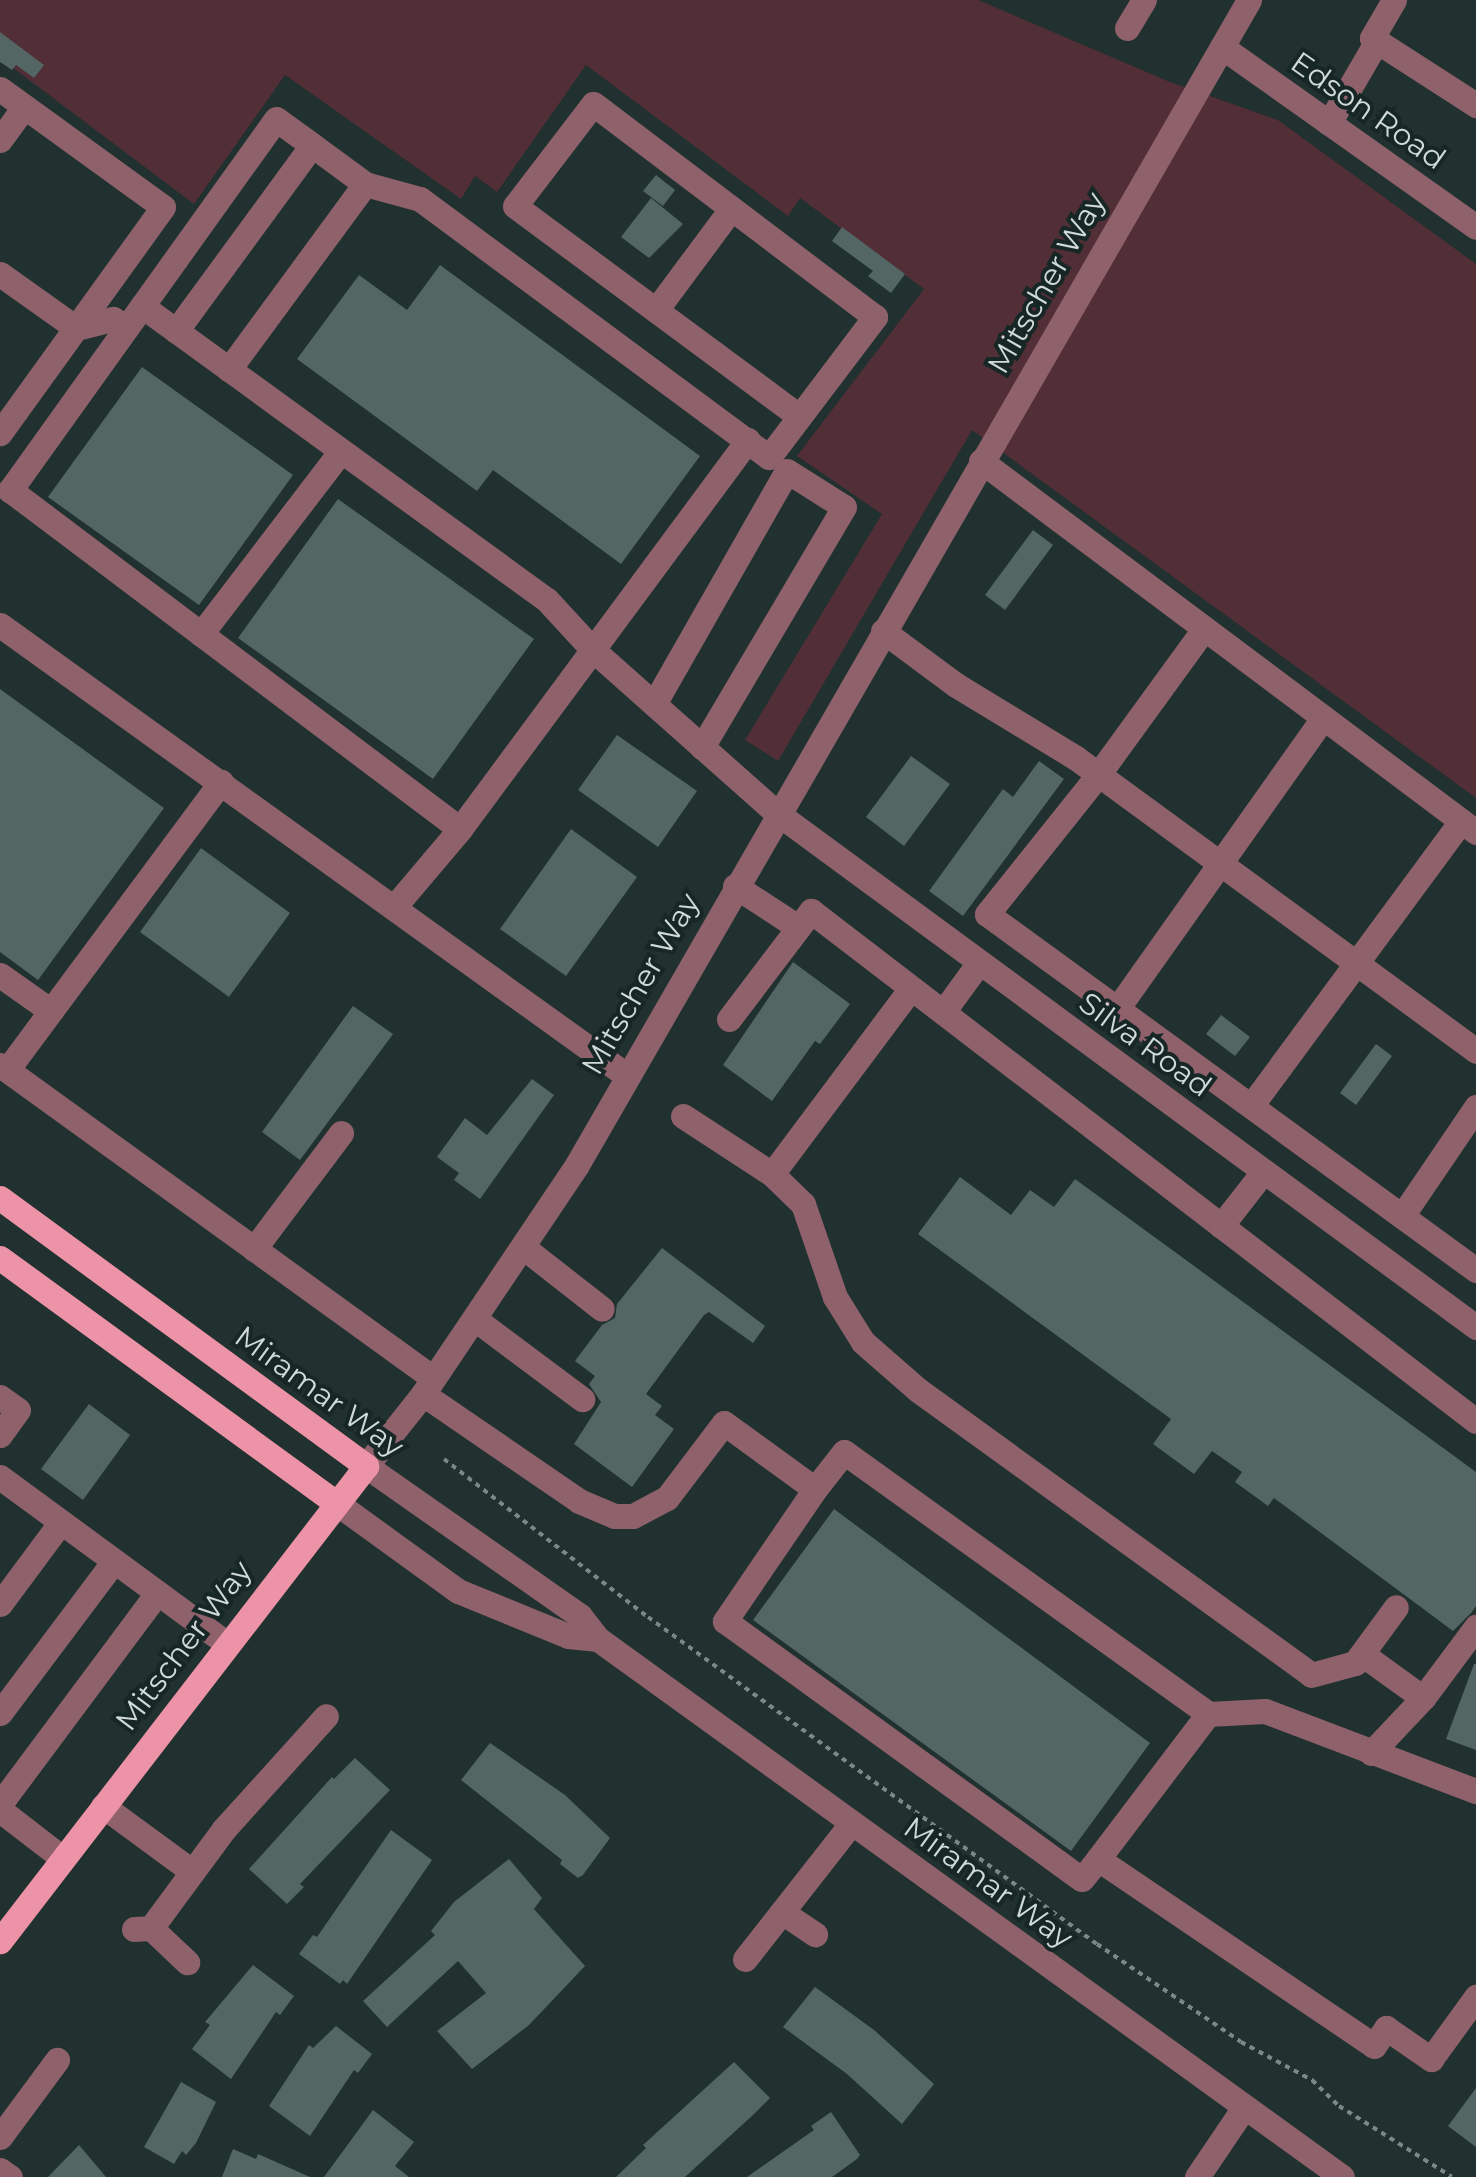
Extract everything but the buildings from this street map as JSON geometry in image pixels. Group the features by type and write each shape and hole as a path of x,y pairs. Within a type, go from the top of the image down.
{"main road":[{"name":"Miramar Way","path":"0,1198 366,1466"},
{"name":"Miramar Way","path":"0,1258 334,1502"},
{"name":"Mitscher Way","path":"0,1940 334,1502 366,1466"}],"street":[{"path":"1128,28 1144,0"},
{"name":"Mitscher Way","path":"366,1466 475,1319 577,1165 776,813 1249,0"},
{"path":"1394,0 1372,38 1476,104"},
{"path":"1328,123 1377,41"},
{"name":"Edson Road","path":"1222,47 1476,227"},
{"path":"0,89 163,207 0,433"},
{"path":"654,704 800,416 874,317 593,104 516,206 800,416"},
{"path":"0,140 24,106"},
{"path":"460,829 10,490 276,119 364,184 420,199 778,464 844,507 702,747"},
{"path":"176,331 312,145"},
{"path":"229,369 364,184"},
{"path":"656,310 731,209"},
{"path":"0,274 76,328 134,316"},
{"name":"Silva Road","path":"134,316 176,331 547,600 592,649 776,813 1476,1328"},
{"path":"396,906 460,829 748,440"},
{"path":"201,634 341,451"},
{"path":"980,461 1469,826 1251,1106"},
{"path":"0,625 396,906 626,1076"},
{"path":"1204,629 1098,775 987,914 1476,1270"},
{"path":"883,631 956,684 1098,775 1476,1051"},
{"path":"1117,1008 1322,718"},
{"path":"220,782 51,1012 4,1068 254,1249 580,1502 614,1516 634,1516 667,1498 724,1423 816,1489"},
{"path":"735,886 798,927"},
{"path":"728,1019 811,911 1476,1422"},
{"path":"943,1012 978,964"},
{"path":"0,975 51,1012"},
{"path":"772,1174 911,988"},
{"path":"1402,1216 1476,1107"},
{"path":"683,1116 772,1174 803,1204 834,1297 863,1342 918,1390 1311,1675 1355,1663 1396,1608"},
{"path":"254,1249 341,1133"},
{"path":"1222,1226 1264,1172"},
{"path":"524,1247 602,1309"},
{"path":"475,1319 582,1399"},
{"path":"0,1397 18,1410 0,1435"},
{"path":"1208,1714 1082,1880 724,1621 844,1452 1208,1714 1265,1711 1422,1774 1476,1791"},
{"name":"Miramar Way","path":"366,1466 580,1616 598,1639 1342,2177"},
{"path":"0,1477 226,1643"},
{"name":"Miramar Way","path":"334,1502 458,1592 568,1636 598,1639"},
{"path":"0,1604 61,1522"},
{"path":"0,1713 114,1561"},
{"path":"62,1858 0,1807 157,1593"},
{"path":"1371,1753 1423,1698 1476,1628"},
{"path":"1362,1654 1423,1698"},
{"path":"187,1962 142,1929 326,1716"},
{"path":"1422,1774 1476,1811"},
{"path":"103,1806 190,1870"},
{"path":"745,1959 851,1824"},
{"path":"1098,1859 1374,2046 1386,2028 1431,2058 1476,1997"},
{"path":"782,1912 816,1934"},
{"path":"0,2137 56,2060"},
{"path":"1197,2177 1243,2109"},
{"path":"0,2170 10,2177"}],"path":[{"path":"444,1459 648,1617 1097,1944 1240,2042 1312,2080 1339,2106 1452,2177"}],"shaded area":[{"path":"0,0 978,0 1170,82 1278,120 1476,264 1476,798 972,430 778,761 745,740 882,514 797,456 924,289 800,198 788,216 586,65 497,192 475,176 461,199 285,75 194,204 0,58"}]}
